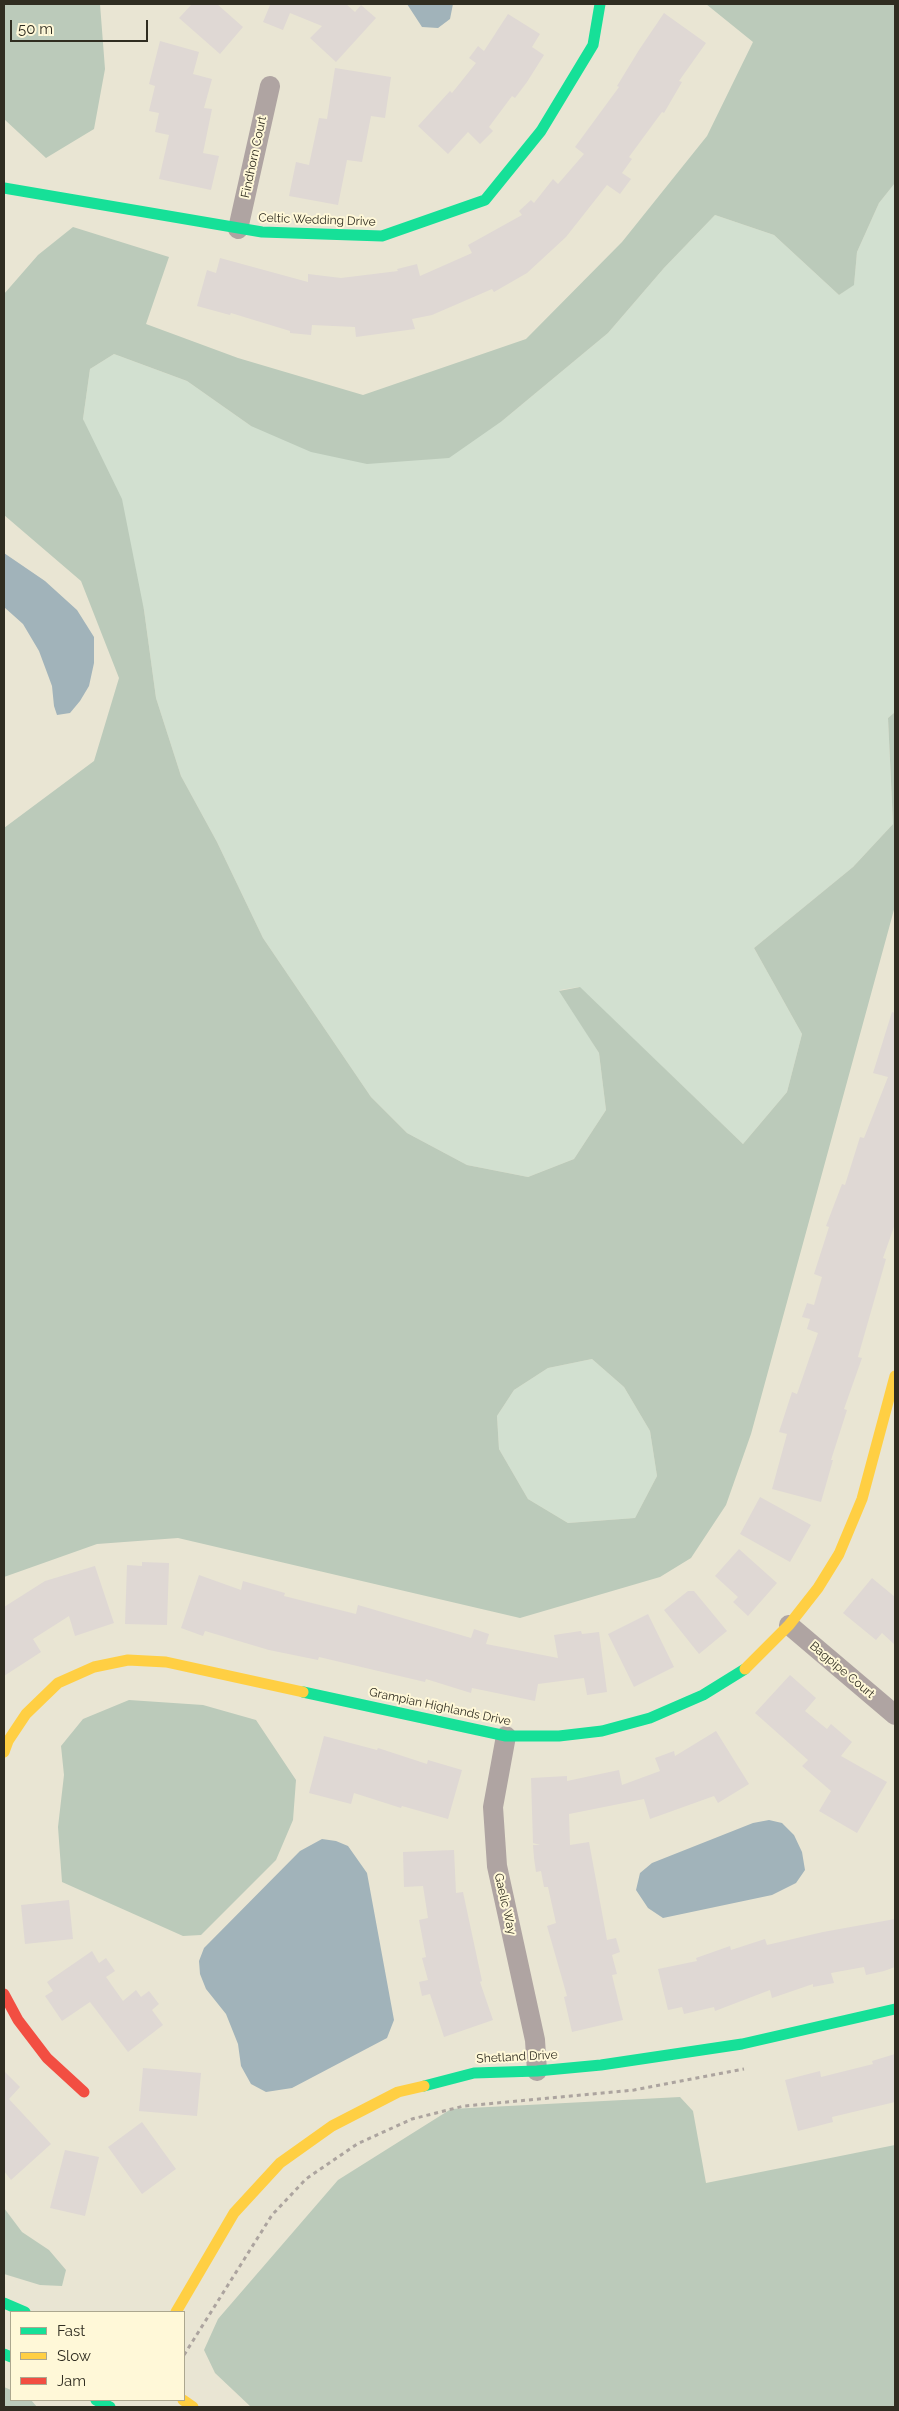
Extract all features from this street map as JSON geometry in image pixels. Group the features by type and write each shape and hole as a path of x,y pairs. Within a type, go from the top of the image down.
{"street":[{"name":"Celtic Wedding Drive","path":"4,188 238,229 262,232 382,236 485,200 541,131 593,45 600,4"},
{"name":"Findhorn Court","path":"238,229 270,86"},
{"name":"Grampian Highlands Drive","path":"4,1752 8,1740 26,1714 58,1683 94,1667 128,1660 166,1662 506,1736 559,1736 602,1731 650,1718 703,1695 740,1673 789,1625 818,1588 839,1554 862,1499 891,1412 895,1376"},
{"name":"Bagpipe Court","path":"789,1625 895,1715"},
{"name":"Gaelic Way","path":"506,1736 493,1807 496,1866 535,2040 537,2071"},
{"path":"4,1994 18,2020 47,2058 84,2092"},
{"name":"Shetland Drive","path":"177,2311 234,2213 280,2163 332,2126 398,2092 474,2073 537,2071 601,2065 742,2044 895,2009"},
{"path":"4,2303 22,2311"},
{"path":"98,2401 110,2407"}],"path":[{"path":"185,2353 272,2215 306,2179 357,2144 412,2118 464,2106 634,2090 752,2067"}],"green space":[{"path":"4,4 100,4 105,69 94,129 46,158 4,119"},
{"path":"706,4 895,4 895,183 879,203 857,252 854,285 839,295 774,235 715,215 664,268 608,333 502,421 449,458 367,464 311,452 251,426 187,381 114,354 90,369 83,419 122,499 144,610 156,698 181,776 217,842 263,938 371,1097 407,1133 467,1165 528,1177 574,1159 606,1110 599,1053 559,991 580,987 743,1144 787,1092 802,1034 754,948 853,867 893,824 888,718 895,712 895,906 751,1434 726,1505 691,1558 660,1577 520,1618 178,1538 97,1544 4,1577 4,828 94,761 119,678 81,581 4,515 4,294 38,255 73,227 169,257 146,324 238,358 363,395 526,339 622,242 707,136 753,42","holes":["592,1359 624,1387 650,1431 657,1476 635,1518 568,1523 528,1499 499,1449 497,1416 514,1390 548,1368"]},
{"path":"895,183 895,712 888,718 893,824 853,867 754,948 802,1034 787,1092 743,1144 579,987 560,990 599,1053 606,1110 574,1159 528,1177 467,1165 407,1133 371,1097 263,938 217,842 181,776 156,698 144,610 83,419 90,369 114,354 187,381 251,426 502,421 608,333 664,268 715,215 774,235 839,295 854,284 857,252 879,203"},
{"path":"592,1359 624,1387 650,1431 657,1476 635,1518 568,1523 528,1499 499,1449 497,1416 514,1390 548,1368"},
{"path":"129,1700 203,1705 256,1720 296,1780 293,1820 276,1860 201,1935 183,1936 62,1882 58,1827 64,1775 61,1746 83,1719"},
{"path":"680,2097 693,2111 706,2183 895,2145 895,2407 251,2407 215,2373 204,2350 218,2319 338,2180 451,2109"},
{"path":"4,2208 22,2232 49,2250 66,2270 62,2286 40,2285 4,2274"},
{"path":"4,2387 10,2390 10,2401 32,2401 37,2407 4,2407"}],"shaded area":[{"path":"407,4 453,4 450,19 438,28 422,27"},
{"path":"4,553 45,581 77,610 94,637 94,663 89,686 70,713 57,715 52,686 39,651 23,624 4,607"},
{"path":"769,1820 782,1823 794,1835 802,1852 805,1870 796,1883 772,1895 663,1918 648,1908 636,1890 640,1873 652,1863 753,1823"},
{"path":"322,1839 336,1841 348,1846 367,1873 394,2020 387,2038 292,2088 266,2092 251,2084 241,2066 238,2044 226,2014 206,1989 200,1974 199,1961 204,1948 300,1851"}],"building":[{"path":"192,4 217,4 243,27 220,54 179,18"},
{"path":"268,4 346,4 355,12 361,5 376,18 336,62 310,38 322,26 290,13 283,30 263,22 270,5"},
{"path":"664,13 706,43 679,81 682,82 664,113 662,112 629,157 632,159 622,173 631,179 620,194 607,185 566,237 527,273 494,292 492,289 432,315 412,319 415,329 356,337 355,327 312,325 311,335 290,333 290,331 231,313 230,315 197,306 207,270 216,273 220,258 308,282 308,274 341,278 398,271 397,269 417,264 420,276 472,253 468,245 522,215 519,211 531,200 534,203 553,179 558,184 584,154 575,147 619,87 617,86"},
{"path":"508,14 540,34 532,47 544,55 515,98 512,96 489,127 493,131 480,144 468,132 448,154 418,126 450,91 452,93 476,63 469,58 478,46 484,51"},
{"path":"160,41 199,52 193,74 212,79 204,108 212,109 203,153 219,156 211,190 159,179 169,135 155,132 159,113 149,111 155,86 149,84"},
{"path":"335,68 391,77 385,118 371,116 362,162 347,160 338,205 289,196 296,162 309,165 319,118 327,119"},
{"path":"892,1012 895,1013 895,1224 883,1258 886,1259 858,1357 862,1358 844,1409 847,1410 831,1460 833,1460 821,1502 772,1489 787,1434 779,1432 792,1392 797,1394 818,1333 807,1329 810,1319 802,1317 807,1303 814,1305 822,1277 814,1274 829,1227 826,1226 842,1184 845,1185 860,1137 864,1138 888,1077 873,1073"},
{"path":"760,1497 811,1525 790,1562 740,1534"},
{"path":"739,1549 777,1583 748,1616 733,1602 738,1597 715,1576"},
{"path":"142,1562 169,1563 167,1625 125,1624 127,1565 142,1566"},
{"path":"95,1566 114,1623 75,1636 69,1616 33,1639 41,1652 4,1676 4,1607 45,1581"},
{"path":"199,1575 241,1590 243,1581 285,1593 284,1596 356,1614 358,1605 471,1638 474,1629 489,1634 486,1644 558,1658 554,1635 581,1631 582,1634 599,1632 607,1692 587,1695 584,1678 538,1684 535,1701 472,1688 471,1693 426,1679 425,1682 319,1657 318,1660 269,1650 205,1631 203,1636 181,1628"},
{"path":"872,1578 895,1597 895,1645 882,1633 876,1640 843,1613"},
{"path":"688,1591 694,1591 727,1631 699,1654 664,1610"},
{"path":"648,1614 674,1667 634,1687 608,1634"},
{"path":"790,1675 816,1698 805,1711 827,1729 831,1724 852,1742 841,1756 887,1782 857,1833 819,1811 831,1791 802,1766 808,1760 755,1713"},
{"path":"716,1731 749,1784 718,1803 714,1796 650,1819 644,1799 569,1814 570,1845 589,1842 607,1940 616,1938 620,1952 612,1955 617,1974 612,1975 623,2020 572,2032 564,1997 567,1996 547,1926 556,1923 548,1887 544,1887 541,1871 536,1872 533,1845 540,1845 533,1843 531,1778 567,1776 567,1781 619,1770 622,1785 660,1771 655,1758 674,1751 675,1756"},
{"path":"324,1736 377,1750 378,1748 427,1764 428,1760 462,1770 448,1819 402,1806 401,1808 354,1793 351,1804 309,1793"},
{"path":"454,1850 456,1893 463,1892 482,1981 480,1982 493,2020 444,2037 430,1994 422,1996 419,1982 428,1980 422,1958 426,1957 419,1920 428,1918 423,1886 404,1887 403,1852"},
{"path":"69,1900 73,1939 25,1944 21,1905"},
{"path":"895,1919 895,1967 866,1975 864,1967 831,1973 834,1983 813,1987 813,1984 772,1998 770,1990 715,2011 714,2007 684,2014 682,2007 668,2010 658,1969 697,1961 696,1958 730,1946 731,1950 765,1939 767,1945 823,1932"},
{"path":"92,1951 99,1963 106,1958 115,1971 106,1977 123,2001 136,1990 141,1997 149,1991 159,2004 152,2010 163,2025 128,2052 90,2002 62,2021 45,1996 53,1991 47,1982"},
{"path":"895,2054 895,2102 832,2117 833,2122 798,2131 785,2080 820,2071 821,2077 873,2064 872,2061"},
{"path":"143,2068 201,2073 197,2116 139,2111"},
{"path":"4,2071 20,2087 9,2099 51,2144 11,2180 4,2171"},
{"path":"142,2122 176,2169 142,2194 108,2147"},
{"path":"65,2150 99,2157 85,2216 50,2208"}],"traffic: fast":[{"path":"4,188 262,232 382,236 485,200 541,131 593,45 600,4"},
{"path":"303,1692 506,1736 559,1736 602,1731 650,1718 703,1695 745,1669"},
{"path":"424,2086 474,2073 537,2071 601,2065 742,2044 895,2009"},
{"path":"4,2303 23,2311"},
{"path":"4,2354 10,2357"},
{"path":"98,2401 110,2407"}],"traffic: slow":[{"path":"745,1669 789,1625 818,1588 839,1554 862,1499 895,1376"},
{"path":"4,1752 8,1741 26,1714 58,1683 94,1667 128,1660 166,1662 303,1692"},
{"path":"177,2311 234,2213 280,2163 332,2126 398,2092 424,2086"},
{"path":"184,2401 193,2407"}],"traffic: jam":[{"path":"4,1994 18,2020 47,2058 84,2092"}]}
